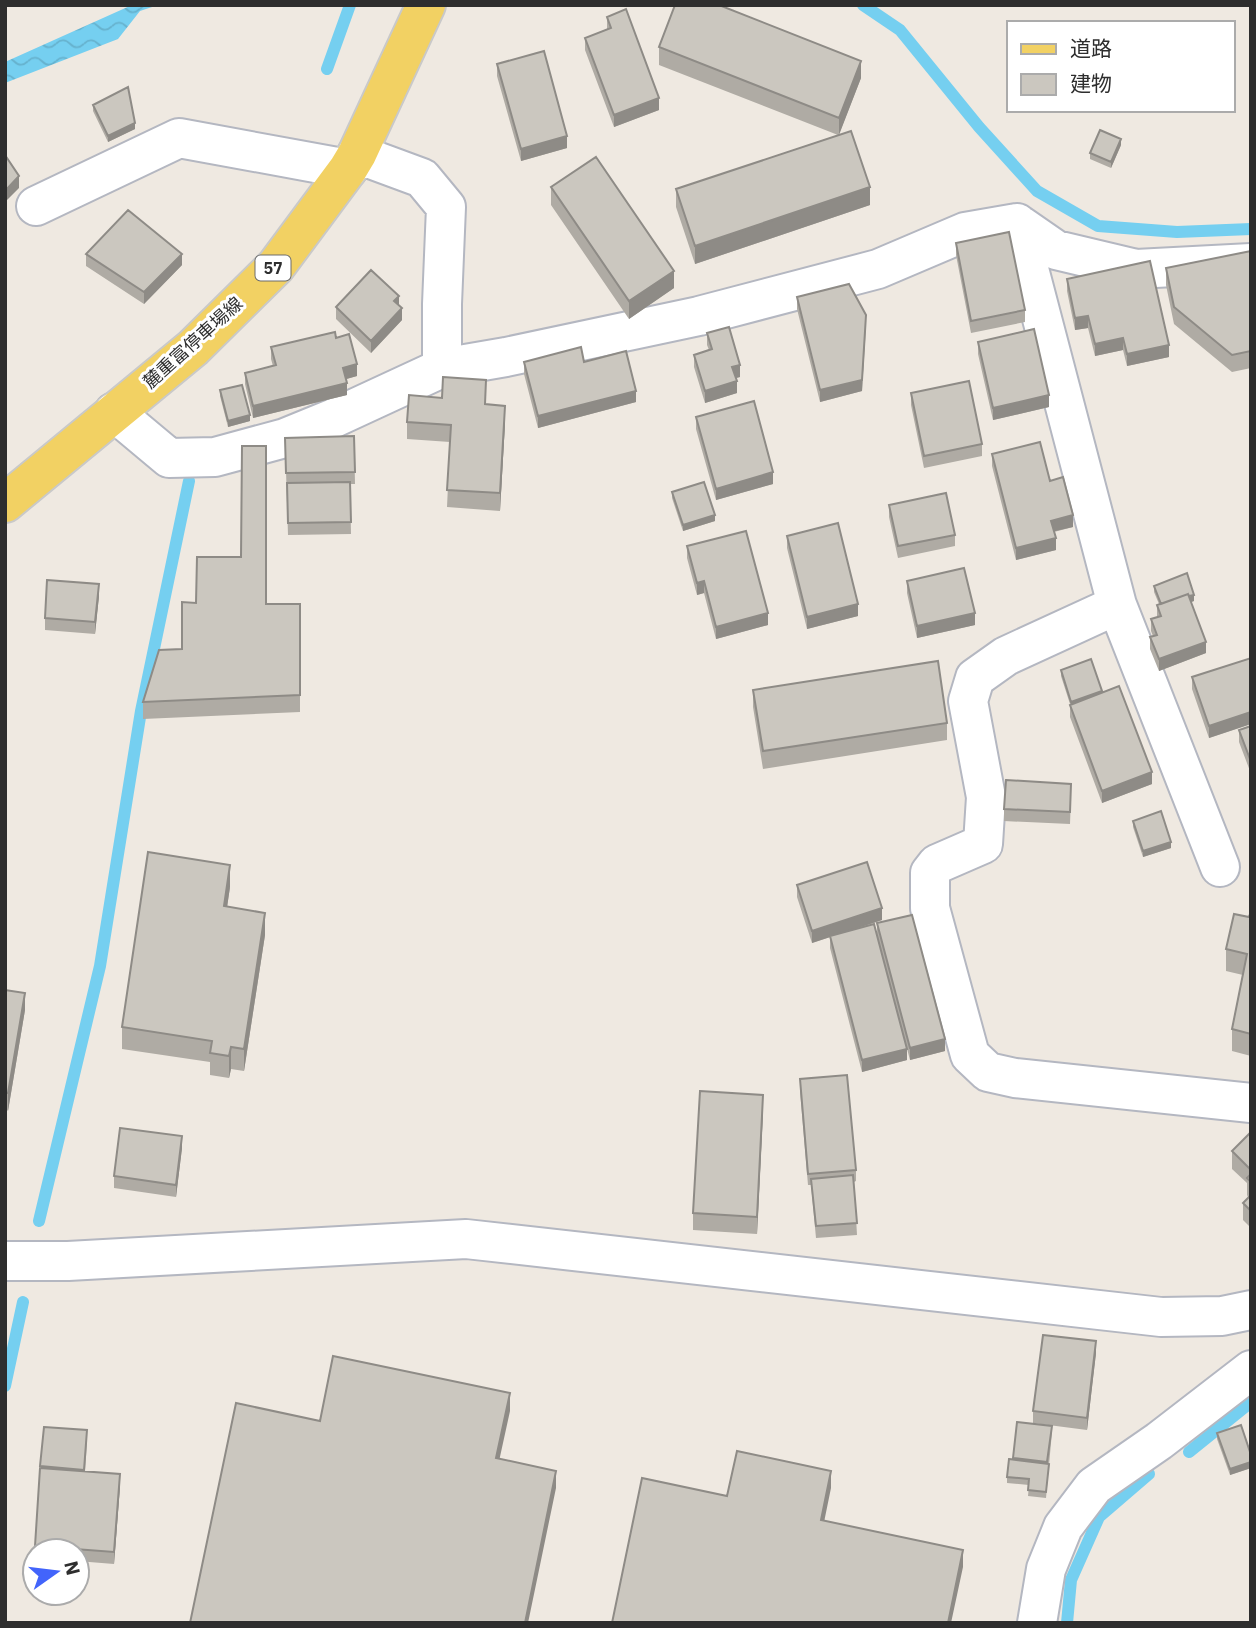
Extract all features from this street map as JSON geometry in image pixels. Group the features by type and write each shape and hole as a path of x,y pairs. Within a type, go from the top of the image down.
{"main road":[{"name":"麓重富停車場線","path":"5,503 193,348 276,266 352,162 426,5"}],"street":[{"path":"36,206 179,138 352,162 422,178 446,207 442,368"},
{"path":"1017,223 1116,606 1220,867"},
{"path":"114,412 169,458 215,457 285,438 442,368 699,316 878,269 965,232 1017,223 1056,250 1136,269 1251,263"},
{"path":"1116,606 1006,656 975,678 968,701 986,797 983,844 937,863 930,873 930,908 970,1055 988,1072 1015,1078 1251,1103"},
{"path":"5,1261 68,1261 466,1239 1161,1317 1222,1316 1251,1310"},
{"path":"1037,1623 1046,1569 1063,1527 1094,1486 1159,1441 1251,1370"}],"water":[{"path":"132,5 158,5 140,11 118,39 5,83 5,62"}],"building":[{"path":"675,5 719,5 861,61 839,118 659,47"},
{"path":"626,9 659,98 614,115 585,38 611,28 607,17"},
{"path":"544,51 567,136 521,149 497,64"},
{"path":"128,87 135,123 108,136 93,105"},
{"path":"1100,130 1121,139 1111,162 1090,153"},
{"path":"851,131 870,187 695,246 676,189"},
{"path":"5,155 19,176 5,191"},
{"path":"596,157 674,271 629,301 551,187"},
{"path":"128,210 182,254 144,292 86,254"},
{"path":"1009,232 1025,310 971,321 956,243"},
{"path":"1251,251 1251,351 1232,355 1174,307 1166,268"},
{"path":"1150,261 1169,345 1127,354 1123,338 1095,344 1088,316 1075,318 1067,279"},
{"path":"371,270 399,296 394,301 402,308 371,341 336,307"},
{"path":"849,284 866,315 862,380 820,390 797,297"},
{"path":"729,327 740,365 732,367 737,381 705,391 694,355 712,349 707,333"},
{"path":"1034,329 1049,395 993,408 978,342"},
{"path":"335,332 336,338 349,334 357,364 343,368 347,383 253,406 245,373 276,365 271,347"},
{"path":"581,347 584,362 626,351 636,391 538,416 524,362"},
{"path":"443,377 486,380 485,404 505,406 500,493 447,490 451,425 407,422 409,395 442,398"},
{"path":"969,381 982,444 924,456 911,393"},
{"path":"242,385 250,415 228,421 220,390"},
{"path":"754,401 773,472 716,489 696,417"},
{"path":"354,436 355,472 286,473 285,438"},
{"path":"1040,442 1050,481 1063,477 1073,515 1051,521 1056,538 1016,548 992,454"},
{"path":"242,446 266,446 266,604 300,604 300,695 143,702 159,650 182,649 182,602 196,603 197,557 241,557"},
{"path":"350,482 351,522 288,523 287,483"},
{"path":"704,482 715,515 683,525 672,492"},
{"path":"946,493 955,535 898,546 889,505"},
{"path":"838,523 858,604 807,617 787,536"},
{"path":"746,531 768,613 716,627 704,581 697,583 687,546"},
{"path":"964,568 975,613 917,626 907,581"},
{"path":"1187,573 1194,595 1188,594 1161,604 1154,586"},
{"path":"47,580 99,584 95,622 45,618"},
{"path":"1188,594 1206,642 1159,659 1150,637 1157,635 1151,619 1161,616 1157,605"},
{"path":"1251,658 1251,712 1209,726 1192,677"},
{"path":"1091,659 1102,691 1071,702 1061,670"},
{"path":"938,661 947,723 763,751 753,690"},
{"path":"1119,686 1152,772 1102,791 1070,705"},
{"path":"1251,726 1251,759 1250,759 1239,730"},
{"path":"1006,780 1071,784 1070,812 1004,809"},
{"path":"1161,811 1171,842 1143,851 1133,821"},
{"path":"148,852 230,865 224,906 265,913 244,1049 231,1047 229,1056 210,1053 212,1041 122,1027"},
{"path":"867,862 882,908 812,931 797,885"},
{"path":"1251,911 1251,1034 1232,1029 1247,954 1226,949 1234,914 1249,917"},
{"path":"912,915 945,1039 910,1048 877,923"},
{"path":"874,924 907,1049 862,1060 830,936"},
{"path":"5,990 25,993 8,1093 5,1093"},
{"path":"847,1075 856,1170 808,1174 800,1079"},
{"path":"700,1091 763,1095 757,1217 693,1213"},
{"path":"120,1128 182,1136 176,1185 114,1176"},
{"path":"1251,1132 1251,1170 1232,1151"},
{"path":"853,1175 857,1223 816,1226 811,1179"},
{"path":"1251,1195 1251,1211 1243,1203"},
{"path":"1043,1335 1096,1341 1087,1418 1033,1411"},
{"path":"333,1356 510,1393 496,1458 556,1471 525,1623 190,1623 236,1403 320,1421"},
{"path":"1017,1422 1052,1426 1047,1462 1013,1458"},
{"path":"1241,1425 1251,1462 1230,1469 1217,1433"},
{"path":"44,1427 87,1430 84,1470 40,1466"},
{"path":"737,1451 831,1471 821,1520 963,1550 948,1623 612,1623 642,1478 727,1496"},
{"path":"1009,1459 1049,1464 1046,1492 1028,1490 1029,1479 1007,1477"},
{"path":"40,1468 120,1474 114,1552 91,1550 91,1537 36,1537"}],"waterway":[{"path":"327,69 350,5"},
{"path":"863,5 900,30 979,127 1037,191 1098,226 1177,232 1251,229"},
{"path":"39,1221 100,966 141,711 189,481"},
{"path":"5,1386 23,1302"},
{"path":"1189,1452 1251,1402"},
{"path":"1067,1623 1071,1580 1099,1517 1149,1474"}]}
